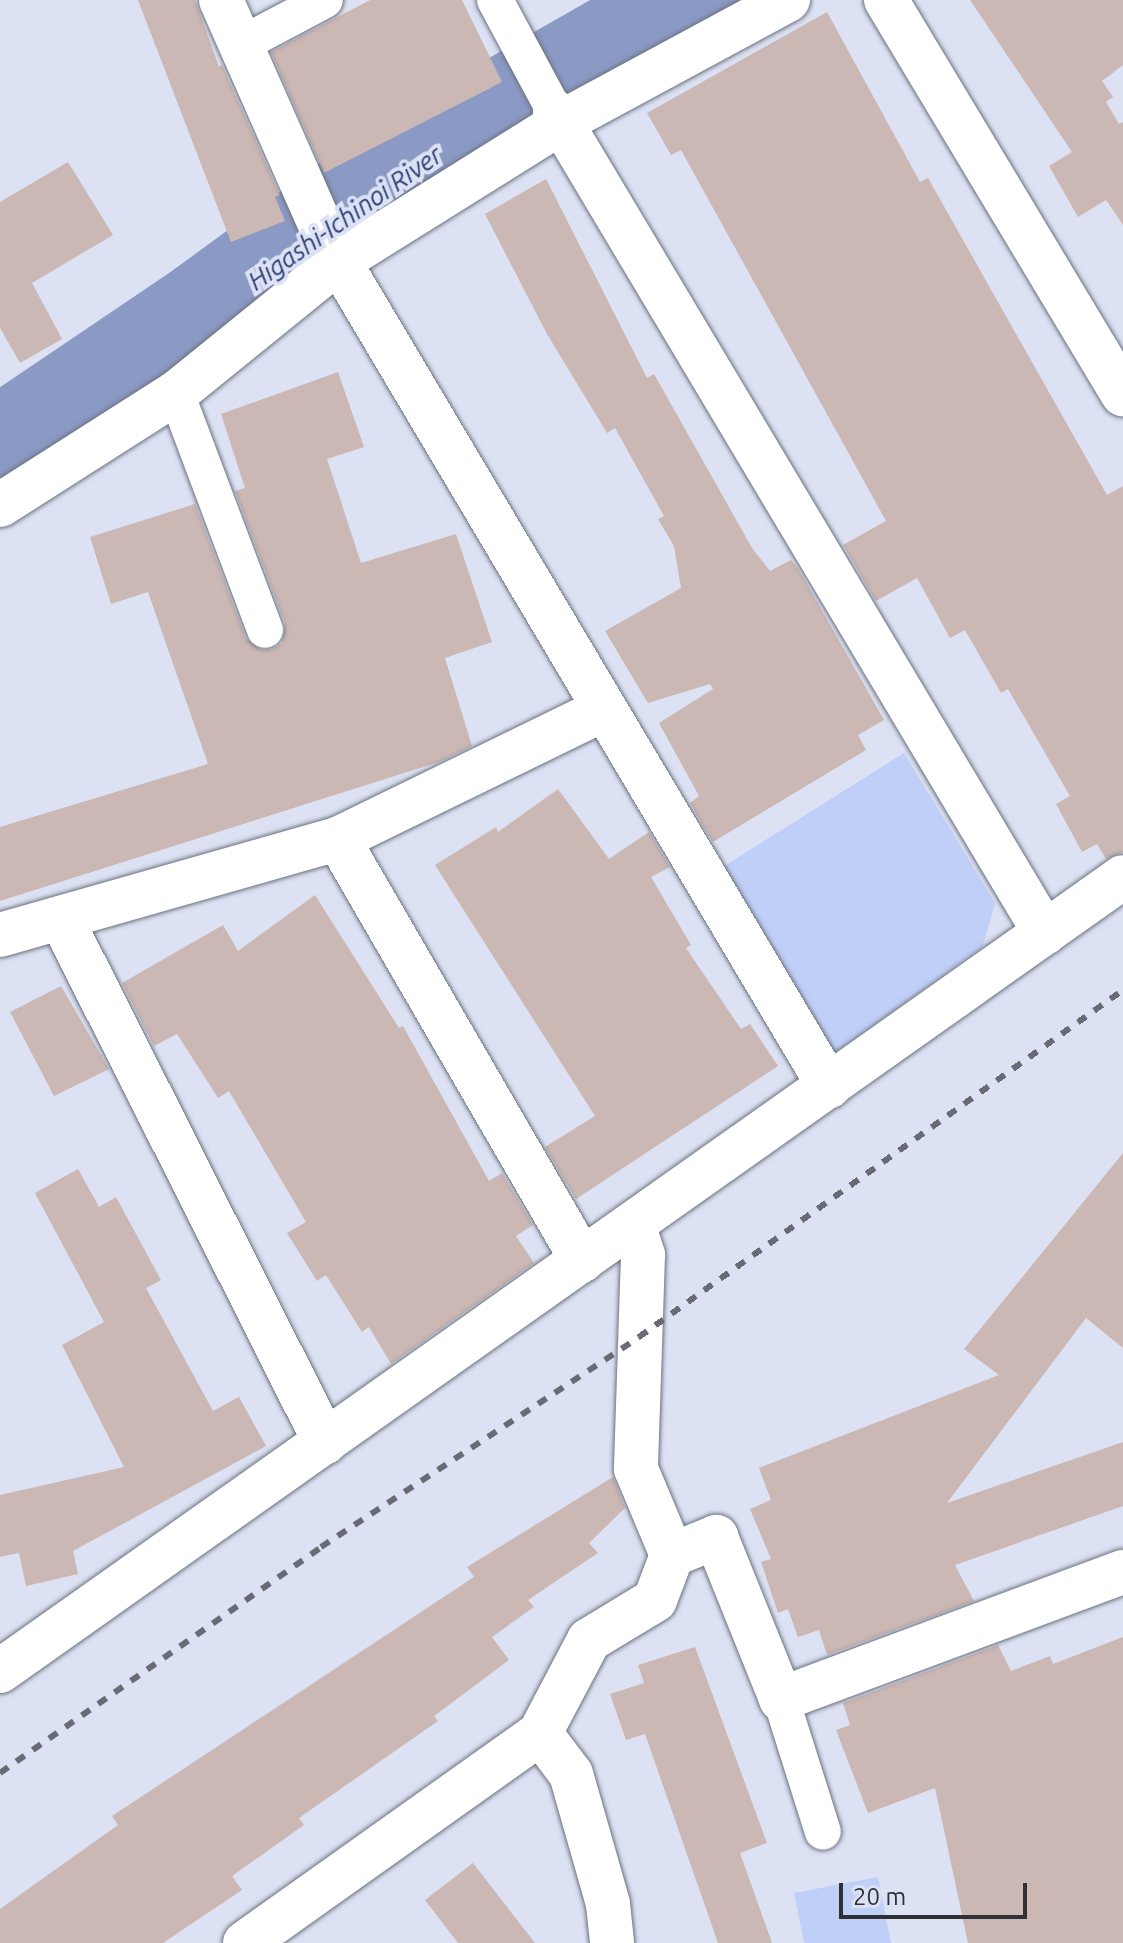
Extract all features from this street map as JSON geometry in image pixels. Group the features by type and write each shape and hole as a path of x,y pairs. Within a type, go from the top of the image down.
{"street":[{"path":"221,0 326,237 829,1086"},
{"path":"0,505 176,393 326,237 552,105 788,0"},
{"path":"886,0 1123,394"},
{"path":"552,105 1045,933"},
{"path":"0,935 338,839 604,709"},
{"path":"338,839 582,1260"},
{"path":"0,1671 1123,877"},
{"path":"61,918 325,1442"},
{"path":"245,1943 540,1733 589,1640 655,1600 672,1555 636,1469 643,1255 633,1224"},
{"path":"672,1555 716,1537 781,1699 1123,1572"},
{"path":"540,1733 571,1774 608,1904 612,1943"}],"lane":[{"path":"240,45 325,0"},
{"path":"495,0 552,105"},
{"path":"176,393 265,630"},
{"path":"781,1699 823,1832"}],"shaded area":[{"path":"904,753 995,903 983,946 829,1058 718,870"},
{"path":"878,1877 891,1943 804,1943 794,1893"}],"building":[{"path":"138,0 195,0 219,67 222,65 280,195 275,197 285,221 231,242"},
{"path":"370,0 462,0 502,82 324,173 271,52"},
{"path":"970,0 1123,0 1123,65 1102,81 1113,97 1106,102 1119,124 1123,122 1123,225 1106,200 1078,217 1049,166 1072,152"},
{"path":"827,12 920,182 928,178 1107,495 1123,486 1123,852 1106,859 1097,844 1082,852 1056,804 1070,796 1008,689 1001,693 965,630 950,638 917,578 876,601 843,545 886,521 681,150 671,155 647,113"},
{"path":"68,162 113,235 32,283 62,339 20,363 0,328 0,202"},
{"path":"546,179 647,378 654,374 752,548 770,571 791,560 799,570 884,720 858,735 866,750 713,842 690,803 699,796 659,723 713,689 710,684 648,703 605,631 681,588 674,546 658,519 664,516 615,428 607,433 547,334 485,214"},
{"path":"338,372 364,447 327,459 361,563 456,534 492,642 445,658 472,746 439,762 0,901 0,827 208,764 148,592 111,604 90,537 195,504 246,638 261,650 273,649 282,643 285,623 235,491 245,488 221,414"},
{"path":"558,789 609,859 649,832 670,867 651,877 691,945 686,948 741,1029 750,1024 778,1066 576,1199 545,1147 595,1116 435,865 496,827 498,832"},
{"path":"315,895 399,1028 403,1026 489,1181 502,1173 533,1225 516,1236 534,1263 391,1364 369,1327 362,1332 326,1275 317,1281 287,1233 306,1222 229,1091 218,1098 177,1034 154,1046 122,983 223,925 238,951"},
{"path":"61,986 109,1069 54,1096 10,1012"},
{"path":"1123,1153 1123,1348 1086,1318 947,1503 1123,1442 1123,1506 955,1565 974,1601 827,1655 819,1630 798,1637 788,1609 778,1613 761,1562 771,1559 750,1509 771,1500 759,1468 999,1375 964,1349"},
{"path":"78,1169 99,1207 116,1197 161,1280 146,1288 213,1411 239,1397 266,1446 73,1551 78,1574 26,1586 19,1553 0,1557 0,1495 124,1467 62,1345 104,1322 35,1193"},
{"path":"613,1477 625,1508 589,1543 598,1553 528,1600 534,1607 492,1637 509,1660 434,1716 438,1721 299,1818 304,1825 232,1876 242,1890 163,1943 0,1943 0,1909 118,1825 112,1816 474,1577 467,1567"},
{"path":"1123,1637 1123,1943 968,1943 935,1788 868,1813 836,1730 850,1725 843,1703 998,1645 1011,1671 1050,1656 1053,1664"},
{"path":"695,1647 767,1843 740,1853 772,1943 718,1943 645,1734 626,1740 610,1694 644,1683 638,1665"},
{"path":"473,1863 535,1943 458,1943 425,1900"}],"waterway":[{"name":"Higashi-Ichinoi River","path":"0,455 208,314 399,174 703,0"}],"railway":[{"path":"0,1773 321,1547 639,1337 1123,990"}]}
